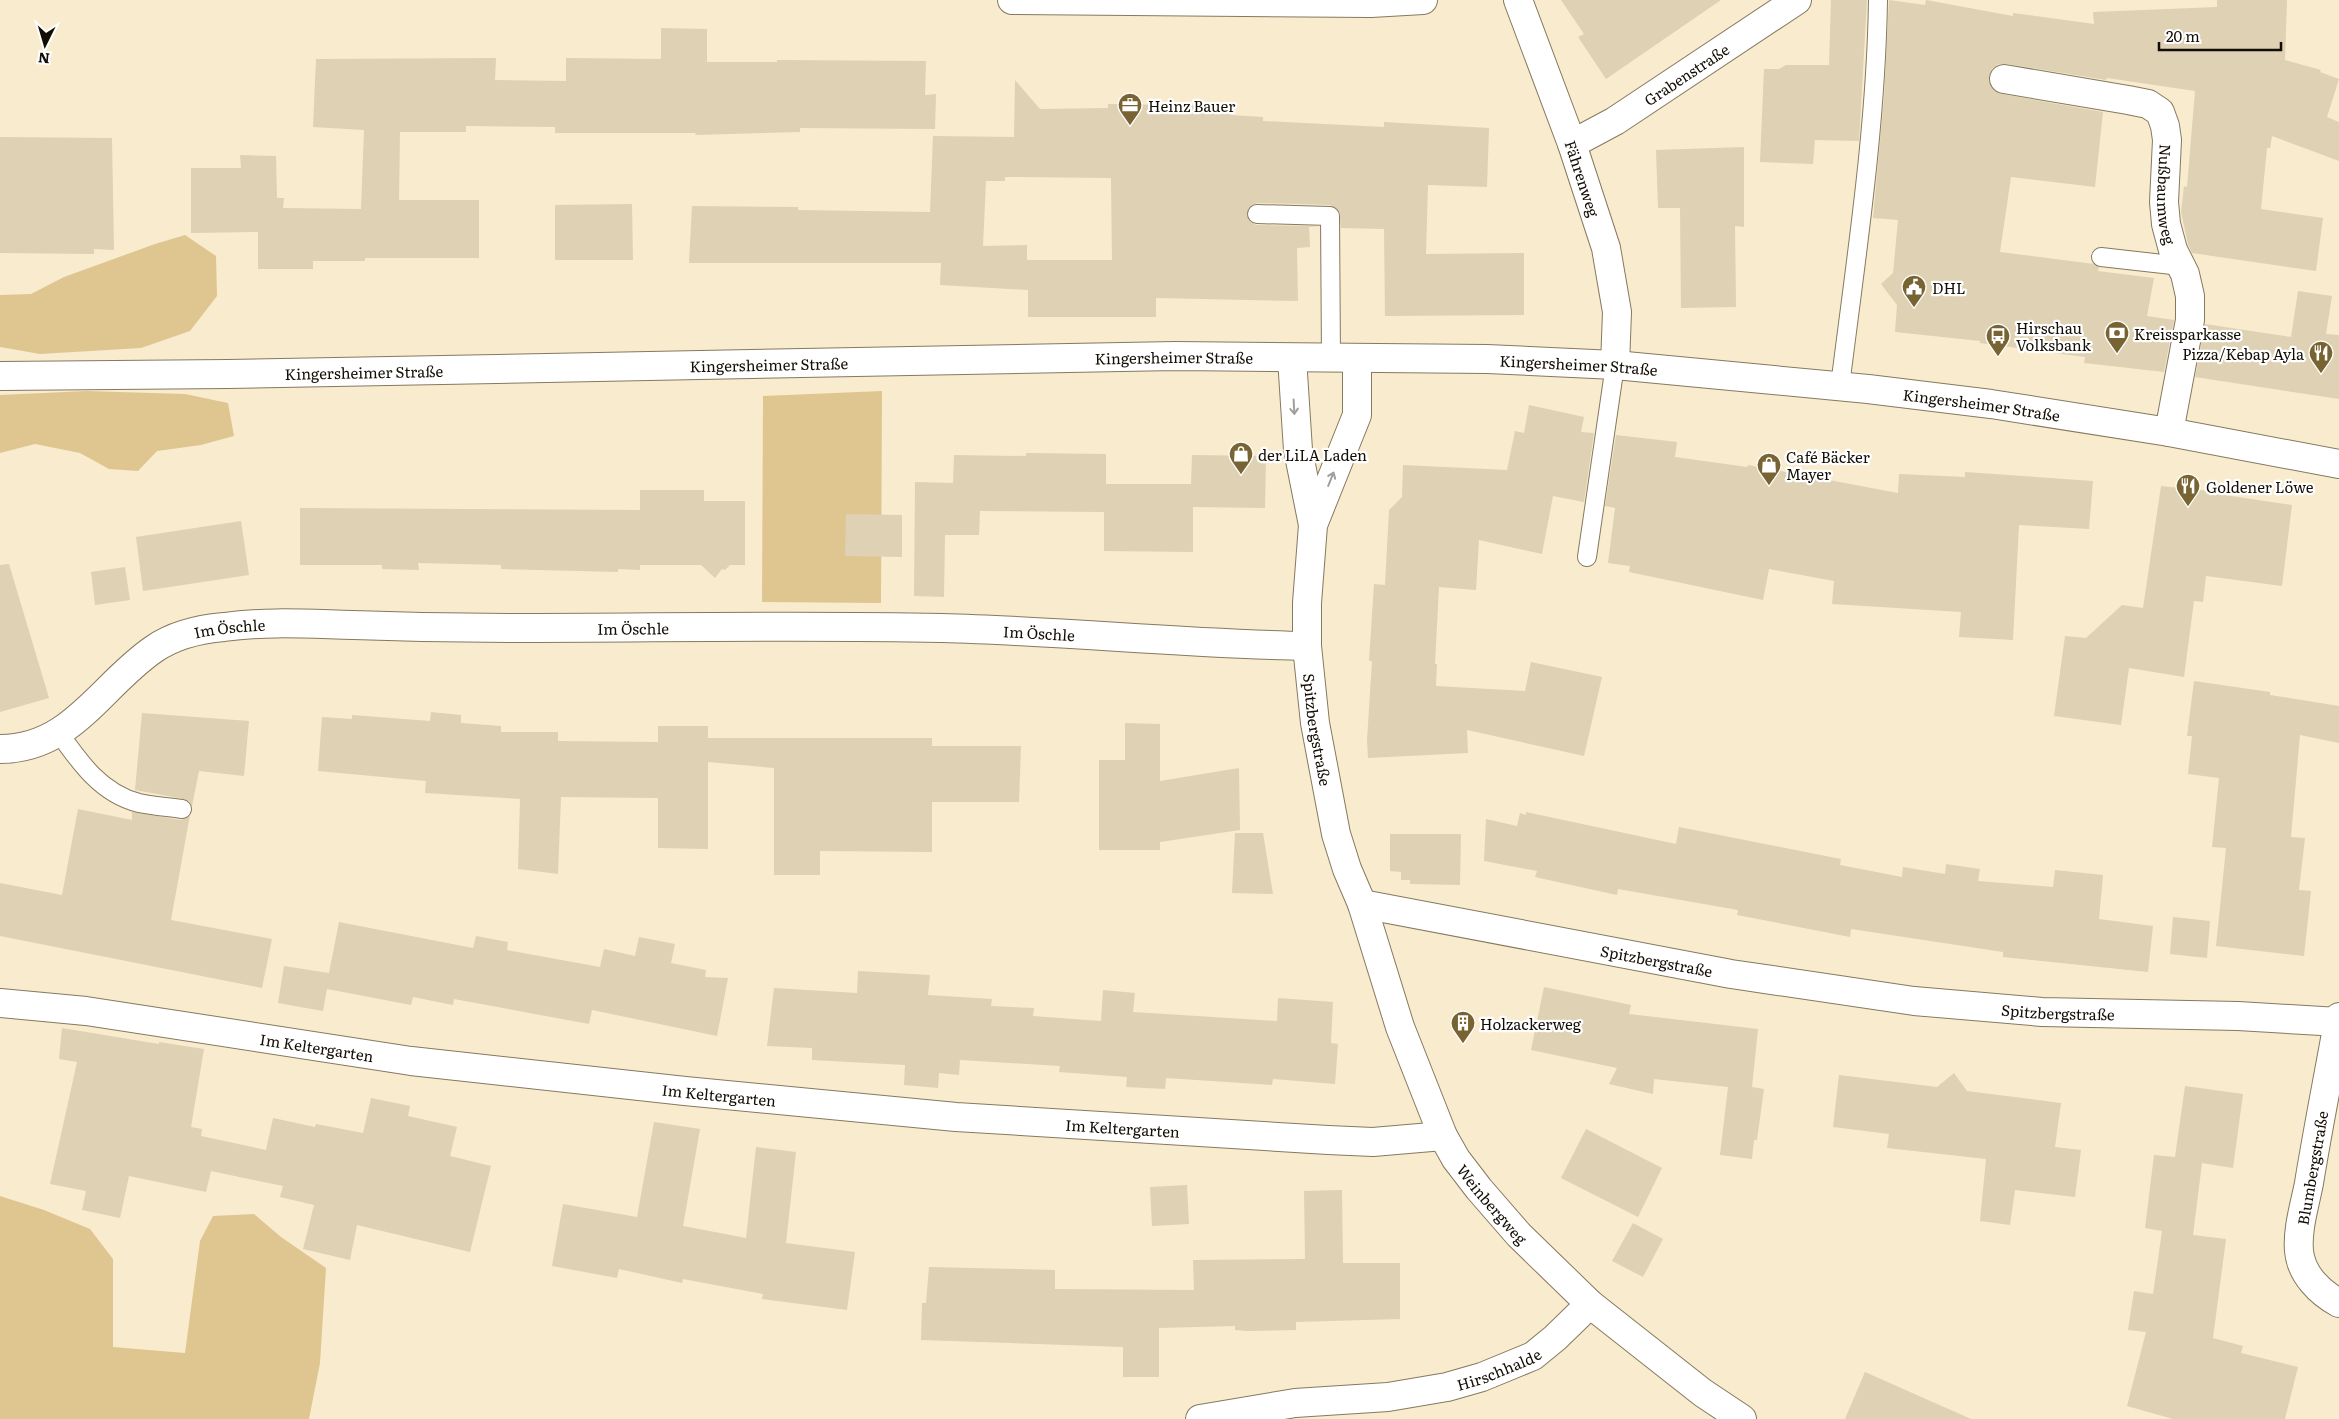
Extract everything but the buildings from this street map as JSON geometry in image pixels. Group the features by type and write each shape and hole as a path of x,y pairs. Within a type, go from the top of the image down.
{"street":[{"path":"1012,0 1370,4 1423,0"},
{"name":"Fährenweg","path":"1518,0 1572,144 1606,248 1617,312 1615,365"},
{"name":"Grabenstraße","path":"1572,144 1615,121 1797,0"},
{"name":"Nußbaumweg","path":"2004,79 2148,104 2160,112 2167,140 2164,202 2166,224 2190,296 2190,320 2169,432"},
{"name":"Kingersheimer Straße","path":"0,376 245,374 1166,356 1487,359 1615,365 1840,386 1991,404 2169,432 2339,464"},
{"name":"Spitzbergstraße","path":"1292,358 1298,450 1313,525 1307,603 1307,646 1315,724 1325,785 1336,834 1347,869 1362,904 1731,974 1914,1001 2050,1013 2238,1016 2339,1020"},
{"name":"Spitzbergstraße","path":"1313,525 1357,415 1344,358"},
{"name":"Im Öschle","path":"0,749 33,745 59,733 86,711 133,665 157,646 202,630 265,623 503,628 752,626 940,628 1307,646"},
{"name":"Weinbergweg","path":"1362,904 1400,1027 1443,1136 1456,1159 1478,1189 1519,1235 1590,1304 1703,1392 1742,1419"},
{"name":"Im Keltergarten","path":"0,1003 104,1013 411,1061 956,1117 1373,1142 1443,1136"},
{"name":"Blumbergstraße","path":"2339,1020 2317,1132 2301,1225 2299,1252 2312,1282 2323,1295 2339,1303"},
{"name":"Hirschhalde","path":"1200,1419 1311,1401 1389,1408 1447,1387 1482,1377 1533,1356 1555,1338 1590,1304"}],"lane":[{"path":"1840,386 1860,224 1877,44 1878,0"},
{"path":"1257,214 1330,216 1344,358"},
{"path":"2100,257 2181,266"},
{"path":"1587,557 1615,365"},
{"path":"59,733 83,767 107,788 138,803 182,809"}],"shaded area":[{"path":"185,235 216,256 217,296 190,331 141,348 40,354 0,347 0,295 31,294 64,277"},
{"path":"86,391 185,394 228,403 234,436 201,445 157,451 138,471 109,469 80,453 35,444 0,453 0,395"},
{"path":"882,391 881,603 762,602 763,396"},
{"path":"0,1196 44,1210 90,1229 113,1259 113,1347 185,1353 200,1241 213,1216 254,1214 281,1237 326,1268 320,1363 309,1419 0,1419"}],"place":[{"name":"Heinz Bauer","path":"1130,126"},
{"name":"DHL","path":"1914,308"},
{"name":"Kreissparkasse","path":"2117,354"},
{"name":"Hirschau Volksbank","path":"1998,357"},
{"name":"Pizza/Kebap Ayla","path":"2321,374"},
{"name":"der LiLA Laden","path":"1241,475"},
{"name":"Café Bäcker Mayer","path":"1769,486"},
{"name":"Goldener Löwe","path":"2188,507"},
{"name":"Holzackerweg","path":"1463,1044"}]}
